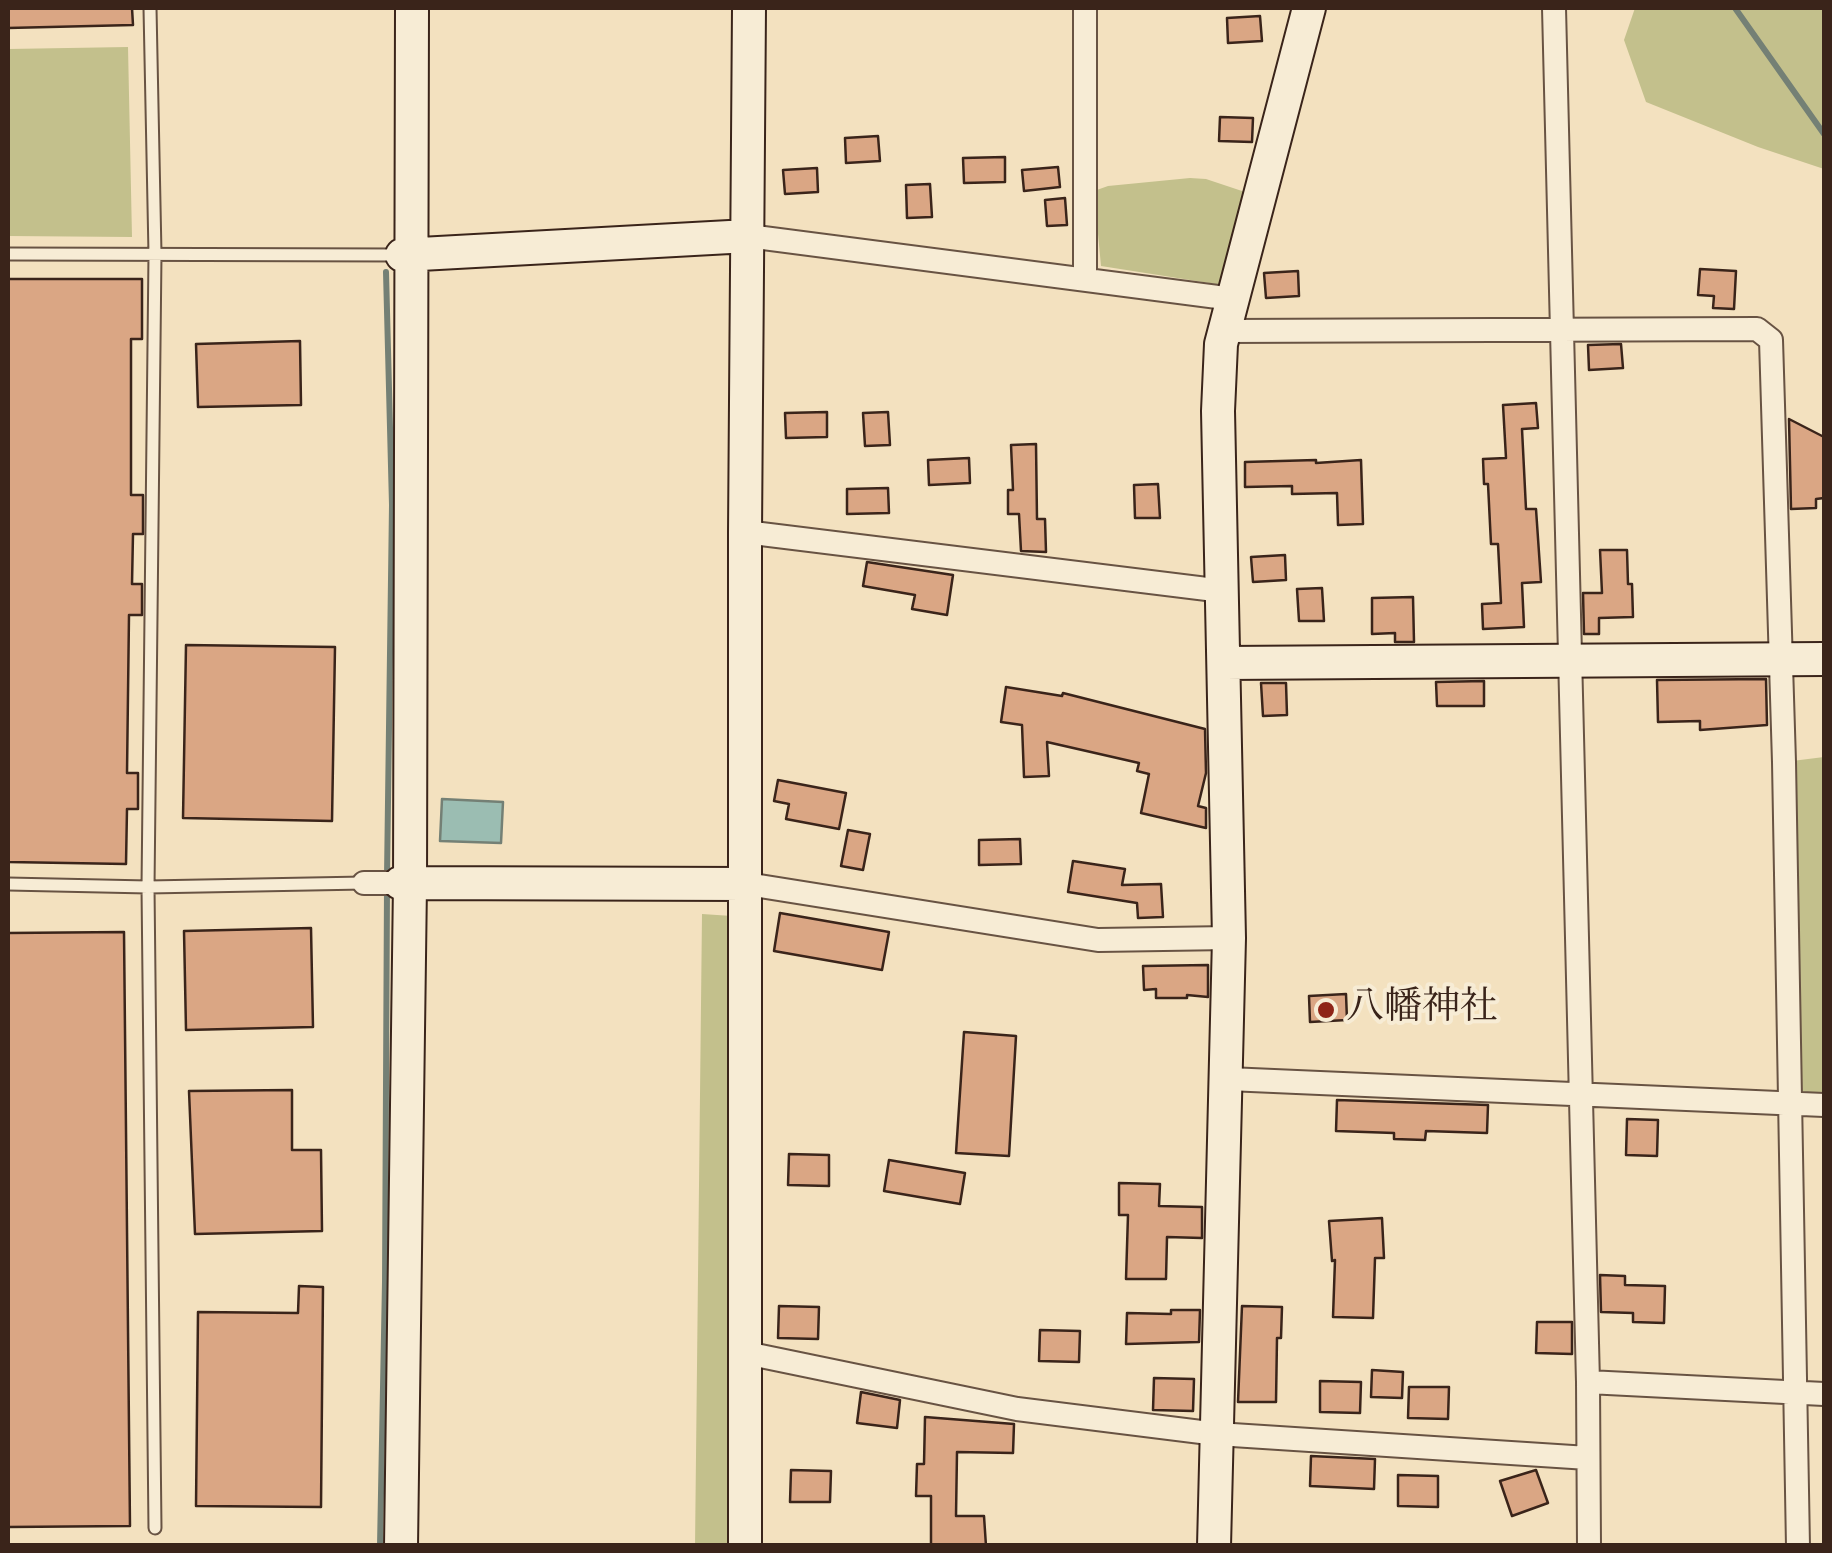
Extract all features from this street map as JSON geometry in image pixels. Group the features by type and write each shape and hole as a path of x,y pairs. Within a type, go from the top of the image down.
{"street":[{"path":"400,1546 406,255 412,8"},
{"path":"745,1546 749,8"},
{"path":"1085,8 1085,278"},
{"path":"1214,1546 1229,938 1218,411 1221,344 1309,8"},
{"path":"1554,8 1589,1546"},
{"path":"406,255 748,236 1233,298"},
{"path":"1224,331 1756,329 1770,340 1782,660 1798,1546"},
{"path":"745,532 1222,591"},
{"path":"1224,664 1824,659"},
{"path":"364,883 747,884 1098,940 1229,938"},
{"path":"1228,1079 1824,1105"},
{"path":"746,1352 1016,1409 1218,1434 1588,1458"},
{"path":"1588,1382 1824,1394"}],"lane":[{"path":"150,8 155,254 148,887 155,1528"},
{"path":"8,254 406,255"},
{"path":"8,884 148,887 364,883"}],"shaded area":[{"path":"1635,8 1824,8 1824,169 1646,102 1624,40"},
{"path":"128,47 132,237 8,236 8,49"},
{"path":"1206,179 1248,193 1222,285 1101,266 1094,191 1108,186"},
{"path":"1824,757 1824,1105 1790,1104 1784,762"},
{"path":"702,914 747,917 745,1545 695,1546"}],"water":[{"path":"442,799 503,802 501,843 440,841"}],"building":[{"path":"8,8 132,8 133,25 8,28"},
{"path":"1260,16 1262,41 1228,43 1227,18"},
{"path":"1220,117 1253,118 1252,142 1219,141"},
{"path":"878,136 880,161 846,163 845,138"},
{"path":"1005,157 1005,182 964,183 963,158"},
{"path":"1058,167 1060,187 1024,191 1022,170"},
{"path":"817,168 818,192 785,194 783,170"},
{"path":"930,184 932,217 907,218 906,185"},
{"path":"1065,198 1067,225 1047,226 1045,200"},
{"path":"1700,269 1736,271 1734,309 1713,308 1714,296 1698,295"},
{"path":"1298,271 1299,296 1266,298 1264,273"},
{"path":"8,279 142,279 142,339 131,339 131,495 143,495 143,534 133,534 132,584 142,584 142,615 129,615 127,773 138,773 138,809 127,809 126,864 8,862"},
{"path":"300,341 301,405 198,407 196,344"},
{"path":"1621,344 1623,368 1589,370 1588,345"},
{"path":"1536,403 1538,428 1522,429 1526,509 1536,509 1541,582 1522,583 1524,627 1483,629 1482,604 1501,603 1498,544 1491,544 1483,459 1506,458 1503,405"},
{"path":"827,412 827,437 786,438 785,413"},
{"path":"888,412 890,445 865,446 863,413"},
{"path":"1789,419 1824,437 1824,498 1816,499 1816,508 1791,509"},
{"path":"1036,444 1037,519 1045,519 1046,552 1021,551 1019,514 1008,514 1008,490 1013,490 1011,445"},
{"path":"969,458 970,483 929,485 928,460"},
{"path":"1361,460 1363,524 1338,525 1337,493 1292,494 1292,486 1245,487 1245,462"},
{"path":"1158,484 1160,518 1135,518 1134,485"},
{"path":"888,488 889,513 847,514 847,489"},
{"path":"1600,550 1627,550 1633,617 1599,618 1599,634 1584,634 1583,593 1602,593"},
{"path":"1285,555 1286,580 1253,582 1251,557"},
{"path":"867,562 953,575 947,615 912,609 915,595 863,586"},
{"path":"1322,588 1324,621 1299,621 1297,589"},
{"path":"1413,597 1414,642 1395,642 1395,633 1372,634 1372,598"},
{"path":"186,645 335,647 332,821 183,818"},
{"path":"1766,679 1767,725 1700,730 1700,721 1658,722 1657,680"},
{"path":"1484,681 1484,706 1437,706 1436,682"},
{"path":"1261,683 1286,683 1287,715 1263,716"},
{"path":"1006,687 1062,696 1063,693 1205,729 1206,773 1198,806 1206,808 1206,828 1141,813 1149,774 1137,771 1139,763 1047,742 1049,776 1024,777 1022,725 1001,722"},
{"path":"778,780 846,793 839,829 786,819 789,804 774,801"},
{"path":"848,830 870,834 863,870 841,866"},
{"path":"1020,839 1021,864 979,865 979,840"},
{"path":"1073,861 1125,869 1122,885 1161,884 1163,917 1138,918 1137,903 1068,892"},
{"path":"780,913 889,932 882,970 774,951"},
{"path":"311,928 313,1027 186,1030 184,931"},
{"path":"124,932 130,1526 8,1527 8,933"},
{"path":"1208,965 1208,997 1156,998 1156,989 1144,990 1143,966"},
{"path":"1346,994 1347,1020 1310,1022 1309,996"},
{"path":"964,1032 1016,1036 1009,1156 956,1153"},
{"path":"292,1090 292,1150 321,1150 322,1231 195,1234 189,1091"},
{"path":"1337,1100 1488,1105 1487,1133 1426,1131 1425,1140 1394,1139 1394,1133 1336,1131"},
{"path":"1627,1119 1658,1120 1657,1156 1626,1155"},
{"path":"789,1154 829,1155 829,1186 788,1185"},
{"path":"889,1160 965,1173 960,1204 884,1191"},
{"path":"1119,1183 1160,1184 1159,1206 1202,1207 1202,1238 1167,1237 1166,1279 1126,1279 1128,1215 1119,1215"},
{"path":"1382,1218 1384,1258 1375,1258 1373,1318 1333,1317 1335,1260 1332,1261 1329,1221"},
{"path":"1600,1275 1625,1276 1625,1285 1665,1286 1664,1323 1633,1322 1633,1313 1601,1312"},
{"path":"299,1286 323,1287 321,1507 196,1506 198,1312 298,1313"},
{"path":"779,1306 819,1307 818,1339 778,1338"},
{"path":"1242,1306 1282,1307 1281,1338 1277,1338 1276,1402 1238,1402"},
{"path":"1171,1310 1200,1310 1199,1342 1126,1344 1127,1313 1171,1314"},
{"path":"1537,1322 1572,1322 1572,1354 1536,1353"},
{"path":"1040,1330 1080,1331 1079,1362 1039,1361"},
{"path":"1372,1370 1403,1372 1402,1398 1371,1397"},
{"path":"1154,1378 1194,1379 1193,1411 1153,1410"},
{"path":"1320,1381 1361,1382 1360,1413 1320,1412"},
{"path":"1409,1387 1449,1387 1448,1419 1408,1418"},
{"path":"861,1392 900,1400 897,1428 857,1423"},
{"path":"925,1417 1014,1424 1013,1453 957,1452 956,1516 984,1516 986,1546 931,1546 931,1496 916,1496 917,1464 924,1464"},
{"path":"1311,1456 1375,1459 1374,1489 1310,1486"},
{"path":"791,1470 831,1471 830,1502 790,1502"},
{"path":"1536,1470 1548,1503 1512,1516 1500,1481"},
{"path":"1398,1475 1438,1476 1438,1507 1398,1506"}],"waterway":[{"path":"1735,8 1824,134"},
{"path":"386,272 392,505 387,876"},
{"path":"380,1546 387,888"}],"place":[{"name":"八幡神社","path":"1326,1010"}]}
